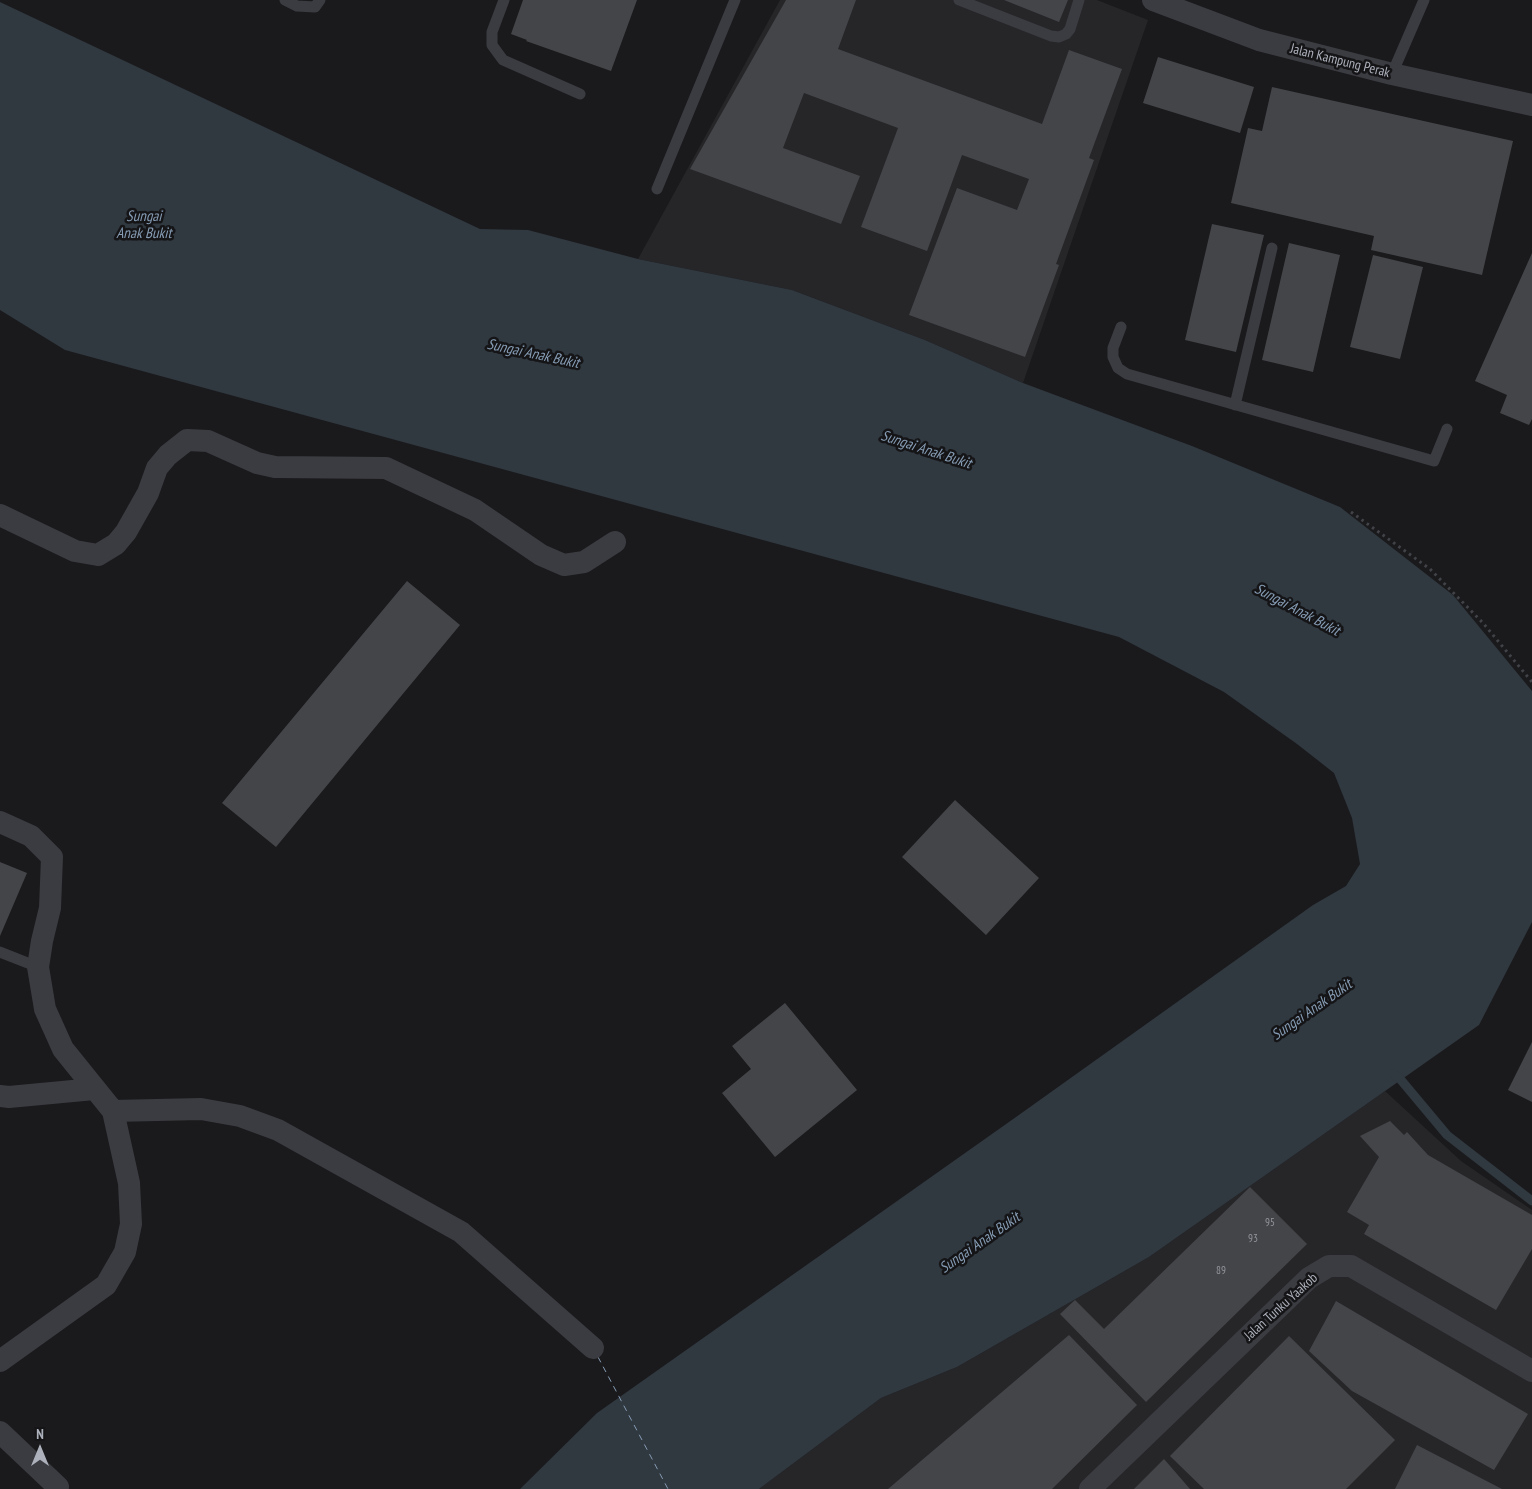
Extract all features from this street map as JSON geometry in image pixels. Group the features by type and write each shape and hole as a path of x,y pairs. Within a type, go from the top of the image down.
{"street":[{"name":"Jalan Kampung Perak","path":"1153,0 1259,40 1392,74 1532,105"},
{"path":"0,515 75,551 98,555 116,544 126,532 148,493 156,468 168,455 187,440 194,440 208,441 257,463 275,467 386,468 475,510 541,555 564,565 584,562 616,542"},
{"path":"0,822 31,836 52,857 50,908 38,967 45,1009 63,1049 113,1111 128,1183 132,1224 125,1252 106,1285 0,1361"},
{"path":"0,1096 9,1097 94,1089"},
{"path":"113,1111 201,1109 240,1116 278,1130 461,1232 593,1348"},
{"name":"Jalan Tunku Yaakob","path":"1090,1489 1309,1278 1329,1266 1351,1266 1532,1371"},
{"path":"0,1432 58,1488"}],"lane":[{"path":"285,0 297,6 315,7 320,0"},
{"path":"504,0 492,32 492,45 503,60 580,94"},
{"path":"657,189 735,0"},
{"path":"959,0 1051,36 1060,37 1070,29 1079,0"},
{"path":"1392,74 1424,0"},
{"path":"1235,404 1272,248"},
{"path":"1121,327 1113,348 1113,357 1118,368 1127,374 1434,461 1447,429"},
{"path":"0,952 38,967"}],"path":[{"path":"1351,512 1430,569 1483,623 1532,682"}],"shaded area":[{"path":"780,0 1097,0 1148,20 1023,383 925,340 792,290 638,259"},
{"path":"1385,1091 1461,1161 1532,1210 1532,1489 759,1489 881,1398 957,1367 1149,1257"}],"water":[{"name":"Sungai Anak Bukit","path":"0,2 480,229 528,230 638,259 792,290 925,340 1023,383 1192,446 1340,507 1453,595 1532,691 1532,922 1479,1025 1149,1257 957,1367 881,1398 759,1489 520,1489 597,1413 1313,905 1346,886 1360,864 1352,818 1334,773 1297,744 1224,692 1119,637 65,350 0,310"}],"building":[{"path":"523,0 637,0 611,71 511,34"},
{"path":"786,0 856,0 838,49 1042,124 1069,50 1122,69 1089,158 1094,160 1056,264 1059,265 1025,357 909,315 957,188 1017,210 1029,179 962,155 927,251 861,227 898,128 804,93 783,148 860,176 841,224 690,169"},
{"path":"1004,0 1068,0 1059,22"},
{"path":"1158,57 1254,87 1240,133 1143,103"},
{"path":"1272,87 1513,141 1482,275 1371,250 1374,236 1231,203 1248,128 1262,131"},
{"path":"1212,224 1264,235 1236,352 1185,340"},
{"path":"1289,243 1340,255 1313,372 1262,360"},
{"path":"1532,253 1532,419 1529,425 1500,413 1507,395 1475,381"},
{"path":"1373,255 1423,267 1400,359 1350,347"},
{"path":"407,581 460,625 276,847 222,803"},
{"path":"955,800 1039,878 986,935 902,857"},
{"path":"0,862 27,873 0,936"},
{"path":"785,1003 857,1090 775,1157 722,1093 751,1069 732,1046"},
{"path":"1532,1042 1532,1102 1508,1090"},
{"path":"1390,1121 1404,1135 1407,1132 1428,1155 1532,1215 1532,1249 1496,1310 1364,1234 1369,1225 1347,1212 1379,1157 1360,1136"},
{"path":"1250,1187 1307,1244 1146,1402 1060,1314 1075,1300 1104,1329"},
{"path":"1336,1301 1528,1414 1494,1470 1352,1391 1309,1351"},
{"path":"1069,1335 1137,1405 1052,1489 888,1489"},
{"path":"1289,1336 1395,1440 1346,1489 1204,1489 1170,1456"},
{"path":"1417,1445 1502,1489 1395,1489"},
{"path":"1164,1459 1190,1489 1134,1489"}],"waterway":[{"path":"1393,1073 1447,1135 1532,1201"}],"ferry route":[{"path":"598,1357 668,1489"}]}
